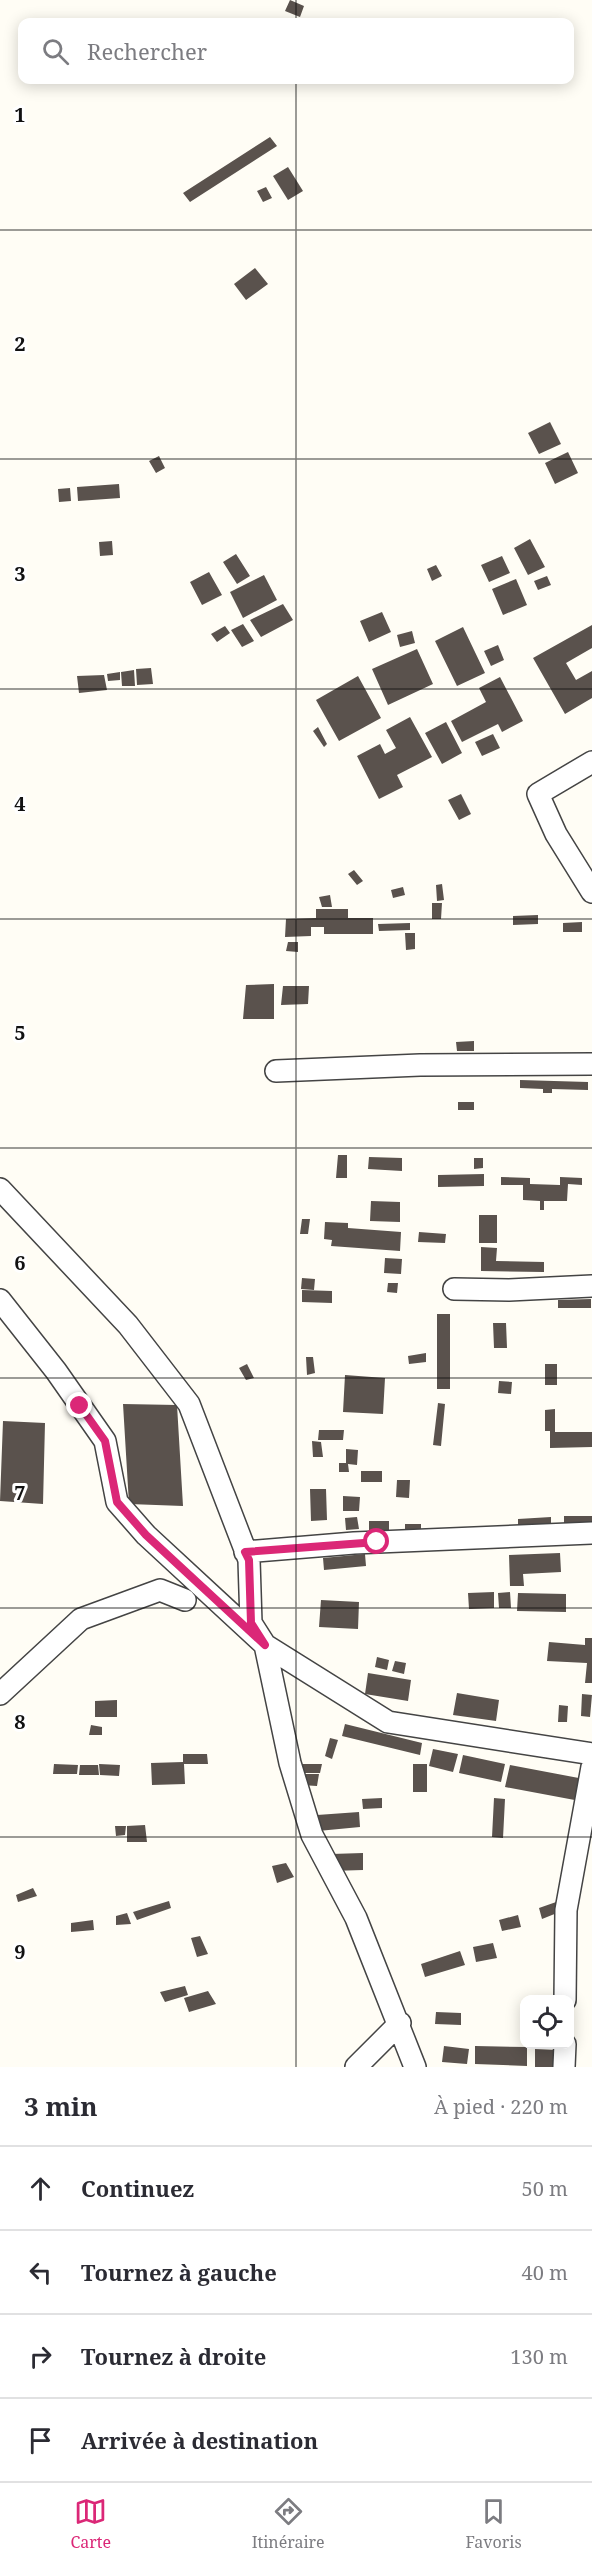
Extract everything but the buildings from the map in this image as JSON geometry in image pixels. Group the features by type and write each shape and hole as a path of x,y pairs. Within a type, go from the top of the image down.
{"street":[{"path":"592,762 538,794 556,834 592,892"},
{"path":"276,1071 420,1065 592,1064"},
{"path":"0,1190 128,1325 189,1404 249,1560 251,1623 265,1645 290,1763 312,1835 356,1918 416,2067"},
{"path":"454,1289 509,1290 592,1286"},
{"path":"0,1300 56,1371 105,1441 117,1502 146,1535 265,1645 388,1722 592,1754"},
{"path":"245,1552 354,1543 592,1533"},
{"path":"0,1694 81,1619 160,1590 185,1600"},
{"path":"565,1995 566,1910 592,1767"},
{"path":"356,2067 400,2023"},
{"path":"564,2067 565,2049"}],"route":[{"path":"80,1406 105,1441 117,1502 146,1535 265,1645 251,1623 249,1560 245,1552 377,1542"}]}
